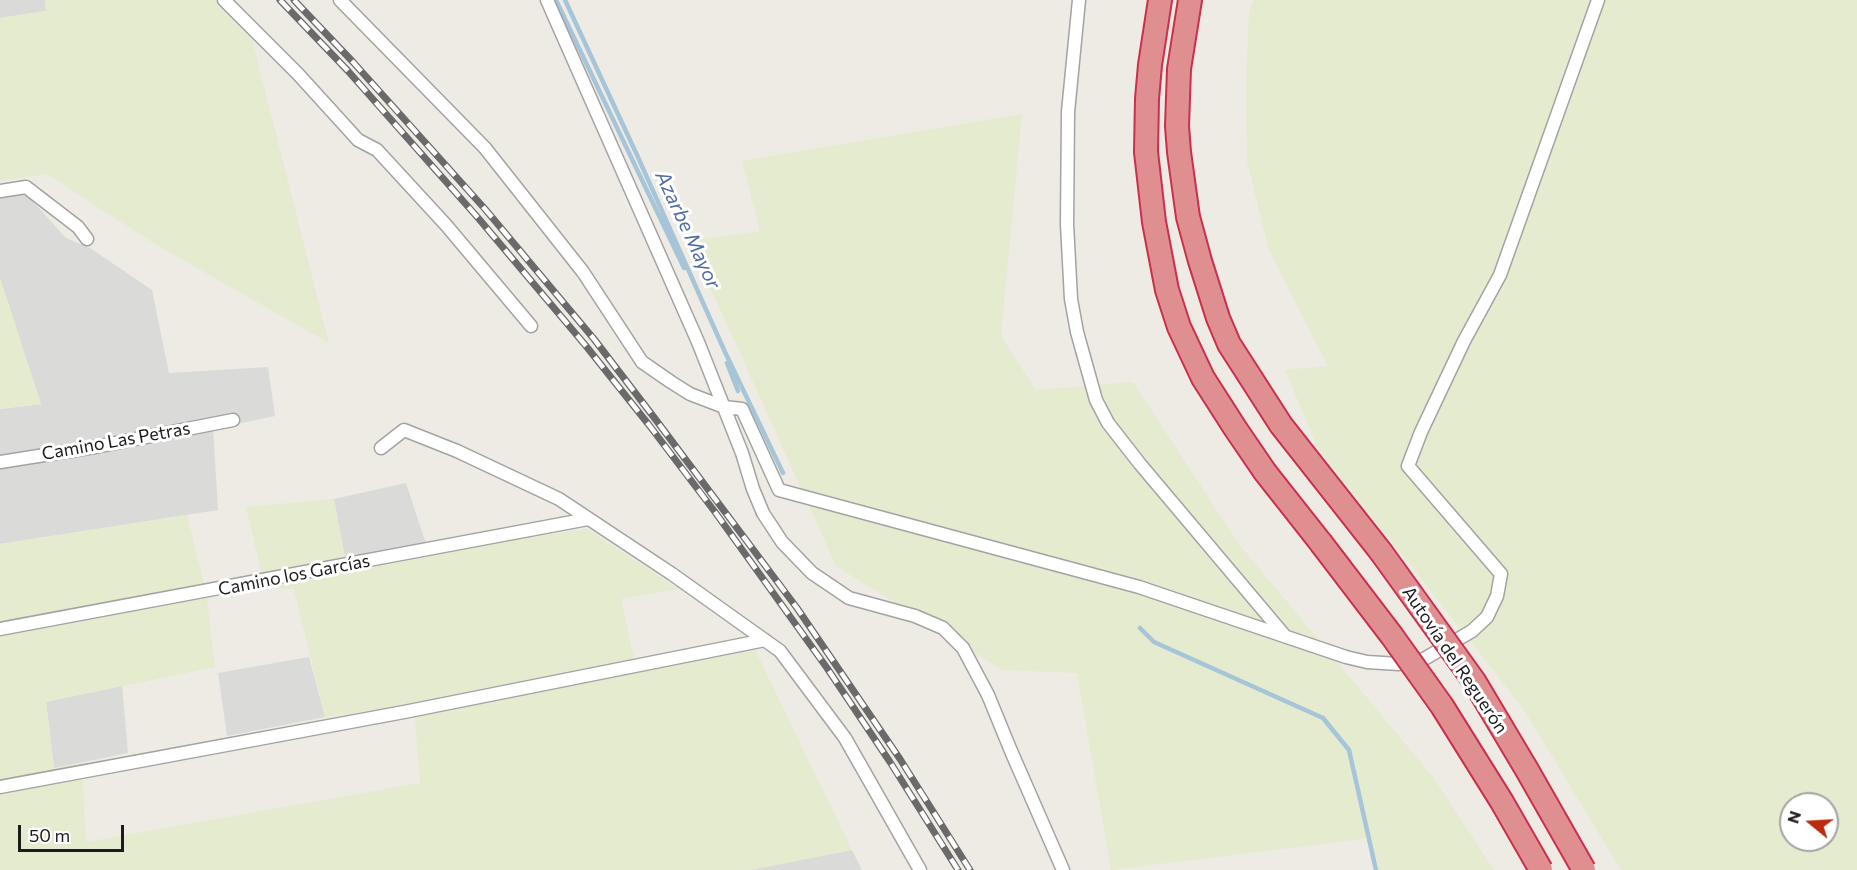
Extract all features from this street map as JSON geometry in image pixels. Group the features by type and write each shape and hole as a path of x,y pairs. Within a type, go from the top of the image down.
{"highway":[{"name":"Autovía del Reguerón","path":"1160,0 1148,88 1146,152 1154,222 1167,290 1179,327 1203,378 1234,428 1265,472 1392,636 1442,706 1502,801 1541,870"},
{"name":"Autovía del Reguerón","path":"1190,0 1179,69 1178,126 1181,172 1192,234 1218,318 1229,344 1264,401 1381,552 1474,681 1584,870"}],"street":[{"path":"224,0 298,75 357,140 377,150 446,225 531,326"},
{"path":"340,0 485,148 583,272 642,362 690,394 724,407 742,409 779,490 1139,587 1346,657 1367,662 1399,664 1424,659 1472,632 1487,617 1497,596 1501,574 1408,466 1420,432 1464,341 1500,275 1598,0"},
{"path":"547,0 698,342 763,513 783,542 812,573 849,598 915,616 943,628 963,648 988,695 1063,870"},
{"path":"1079,0 1068,112 1066,224 1071,299 1077,332 1096,400 1108,423 1140,464 1286,637"},
{"path":"0,191 26,187 78,227 87,239"},
{"name":"Camino Las Petras","path":"0,462 95,447 233,420"},
{"path":"381,448 404,430 457,451 559,499 672,574 780,651 845,738 920,870"},
{"name":"Camino los Garcías","path":"0,629 588,519"},
{"path":"0,788 404,712 765,640"}],"shaded area":[{"path":"0,0 45,0 46,11 0,18"},
{"path":"0,190 28,196 66,238 90,248 152,290 169,373 268,367 275,416 213,429 218,510 0,544 0,409 41,404 0,280"},
{"path":"406,483 429,553 346,563 334,499"},
{"path":"309,657 325,717 227,736 218,673"},
{"path":"122,685 128,753 54,768 46,702"},
{"path":"852,850 862,870 750,870"}],"green space":[{"path":"45,0 223,0 250,31 329,343 155,244 47,174 0,181 0,18 46,11"},
{"path":"1253,0 1857,0 1857,870 1621,870 1523,708 1318,448 1285,370 1328,366 1269,250 1247,161 1246,84 1249,13"},
{"path":"1022,114 1001,336 1036,390 1133,382 1238,543 1433,777 1494,870 1379,870 1370,838 1111,870 1077,673 1002,670 836,566 689,240 760,232 742,161"},
{"path":"1,280 41,404 0,409"},
{"path":"334,499 346,563 587,529 679,589 621,599 637,671 755,650 852,850 750,870 0,870 0,544 187,515 206,591 215,667 46,702 54,768 82,762 86,842 420,783 414,704 325,717 294,589 265,587 246,507"}],"waterway":[{"path":"556,0 684,268"},
{"name":"Azarbe Mayor","path":"565,0 725,352 783,473"},
{"path":"727,363 738,391"},
{"path":"1140,628 1154,642 1323,718 1349,750 1376,870"}],"railway":[{"path":"280,0 348,71 479,219 649,425 715,512 827,668 958,870"},
{"path":"294,0 485,209 594,339 797,608 900,759 970,870"}]}
